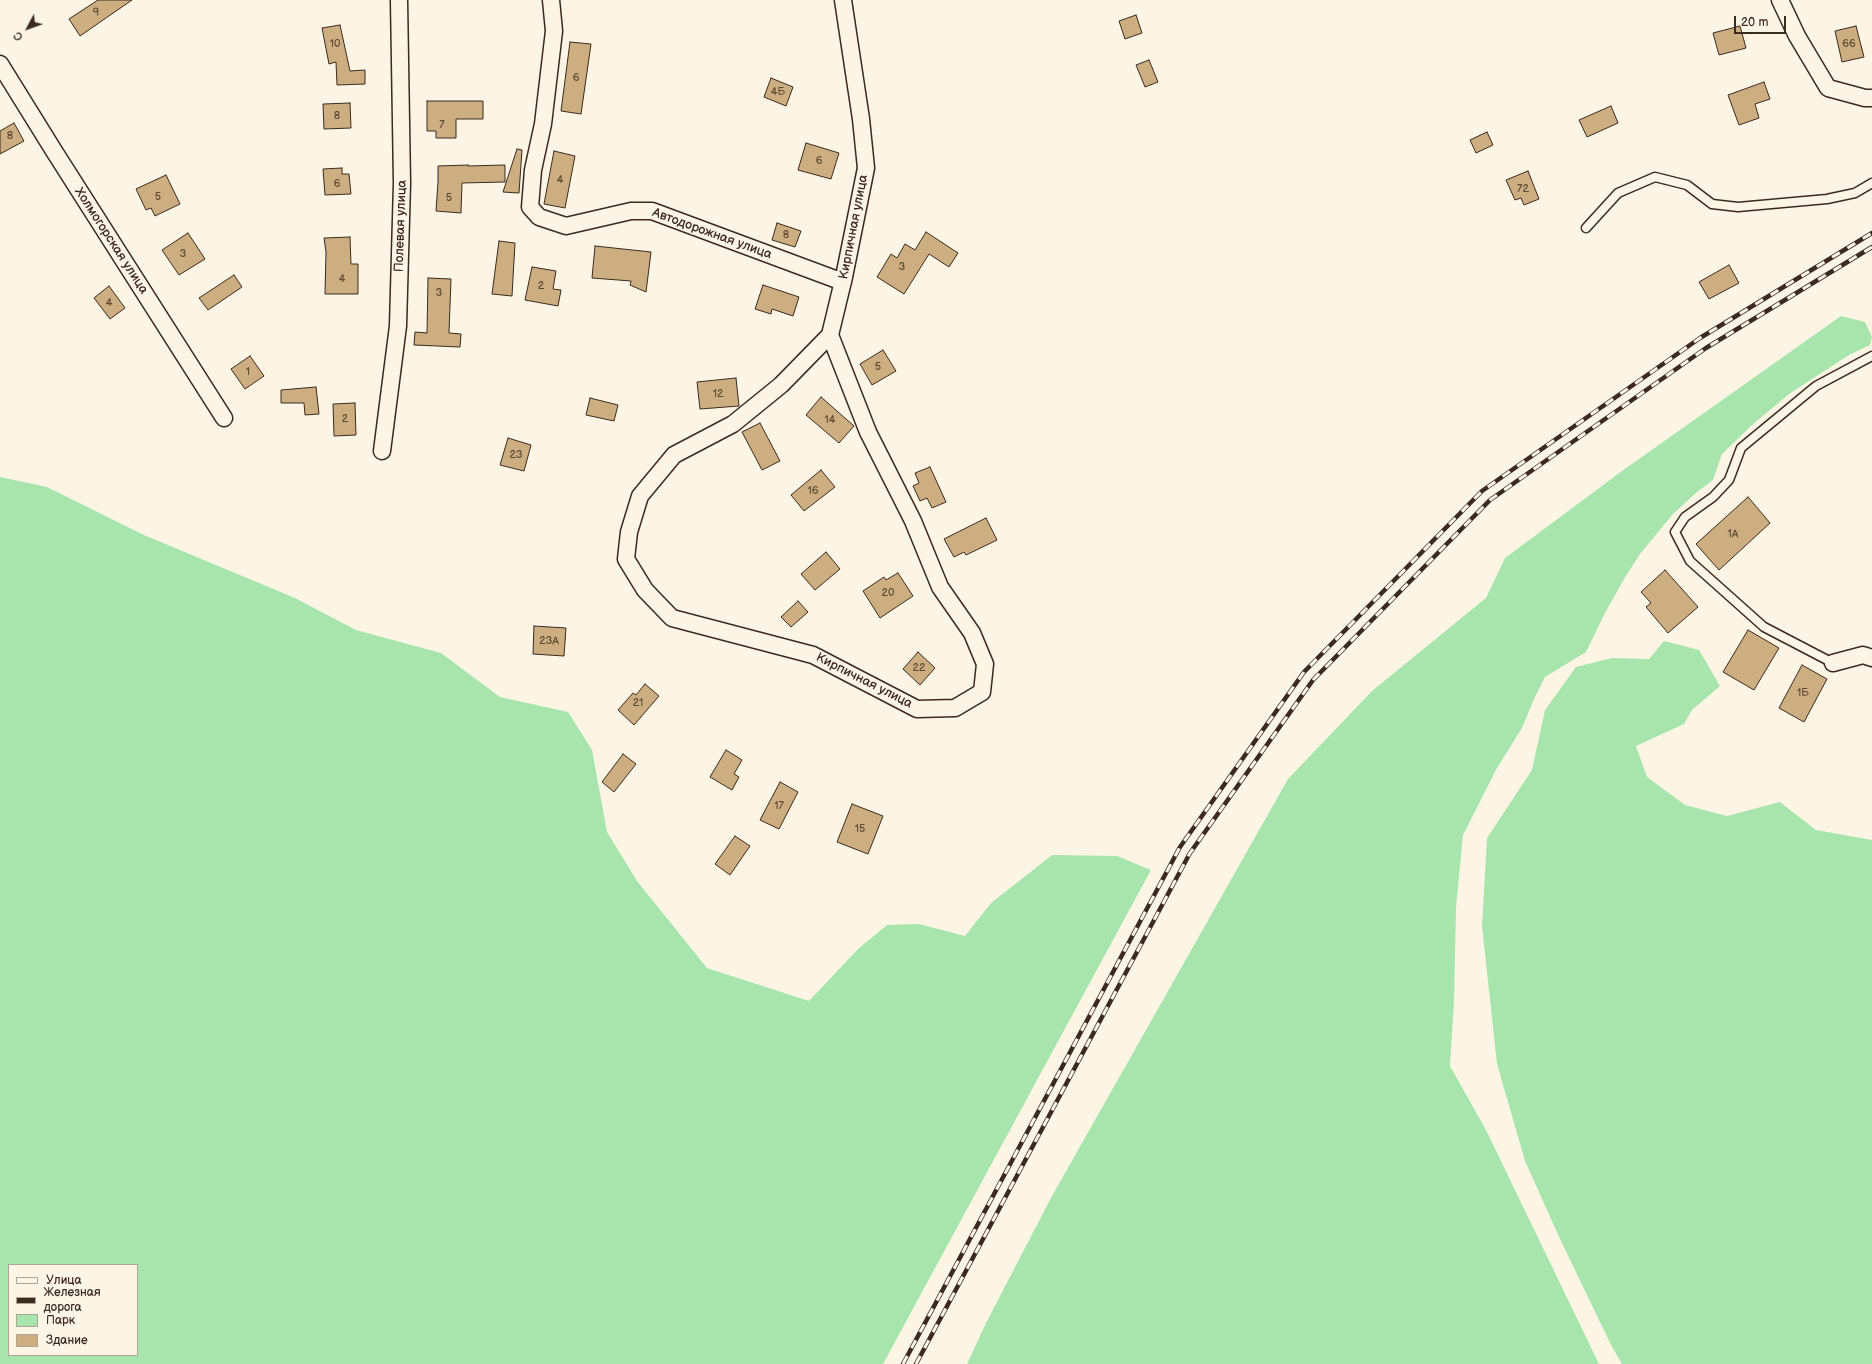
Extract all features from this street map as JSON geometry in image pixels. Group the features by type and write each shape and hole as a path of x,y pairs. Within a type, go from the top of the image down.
{"street":[{"name":"Полевая улица","path":"382,451 398,310 402,183 398,0"},
{"name":"Автодорожная улица","path":"551,0 554,31 543,124 533,170 530,207 539,217 566,226 631,211 652,211 843,282"},
{"name":"Кирпичная улица","path":"830,335 868,432 913,521 940,586 972,633 985,664 982,692 955,708 917,709 814,655 672,618 645,590 626,560 628,532 640,496 674,455 733,424 781,385 830,335 843,282 866,168 861,119 843,0"},
{"path":"1780,0 1797,36 1828,88 1866,98 1872,98"},
{"name":"Холмогорская улица","path":"0,64 224,418"},
{"path":"1833,663 1863,655 1872,658"}],"lane":[{"path":"1586,228 1618,193 1655,178 1687,185 1712,204 1738,207 1827,199 1855,193 1872,183"},
{"path":"1833,663 1764,627 1690,561 1675,532 1685,517 1713,497 1729,480 1741,448 1816,386 1872,356"}],"green space":[{"path":"1841,316 1865,322 1872,337 1870,345 1849,355 1789,394 1752,425 1722,454 1713,480 1697,492 1673,514 1640,554 1605,613 1586,652 1545,677 1522,728 1497,768 1463,835 1456,907 1454,1002 1450,1066 1486,1130 1599,1364 967,1364 987,1321 1052,1196 1288,779 1372,691 1486,598 1505,558 1622,471"},
{"path":"0,477 47,487 144,535 295,598 356,630 441,653 500,697 568,712 592,750 607,832 637,881 707,968 809,1001 858,949 887,925 919,924 965,936 991,903 1052,855 1117,856 1151,870 883,1364 0,1364"},
{"path":"1664,641 1699,650 1720,686 1692,710 1684,724 1636,746 1647,777 1685,805 1727,816 1780,802 1816,830 1872,840 1872,1364 1622,1364 1611,1345 1560,1239 1525,1161 1497,1064 1482,926 1487,838 1532,770 1545,710 1576,667 1612,658 1649,659"}],"building":[{"path":"98,0 132,0 80,36 69,19"},
{"path":"1136,15 1142,33 1125,39 1119,21"},
{"path":"340,25 350,71 365,70 365,84 337,85 336,62 329,64 322,28"},
{"path":"1740,26 1746,48 1719,55 1713,33"},
{"path":"1856,26 1864,57 1842,62 1835,31"},
{"path":"570,42 591,44 581,114 561,111"},
{"path":"1149,60 1158,82 1145,87 1136,65"},
{"path":"771,78 793,87 786,106 764,97"},
{"path":"1764,82 1770,99 1755,104 1759,118 1739,125 1728,95"},
{"path":"427,101 483,101 483,119 456,119 456,138 436,138 436,131 427,131"},
{"path":"350,103 351,128 324,129 323,104"},
{"path":"1611,106 1618,123 1587,137 1579,120"},
{"path":"14,123 24,141 0,154 0,131"},
{"path":"1487,132 1493,145 1476,153 1470,140"},
{"path":"806,143 839,153 831,179 798,170"},
{"path":"517,149 522,150 519,193 503,192"},
{"path":"554,151 575,156 565,208 544,204"},
{"path":"505,165 505,182 462,183 461,213 436,211 438,166"},
{"path":"342,168 342,174 349,174 351,194 325,195 323,169"},
{"path":"1528,171 1539,199 1524,205 1521,198 1515,200 1506,180"},
{"path":"166,175 180,204 155,216 151,208 146,210 136,189"},
{"path":"777,223 801,231 795,247 772,240"},
{"path":"926,232 958,253 949,267 929,254 904,294 877,277 891,254 897,258 905,244 915,250"},
{"path":"188,233 205,259 179,275 162,250"},
{"path":"350,237 351,264 358,264 358,294 325,294 326,252 324,238"},
{"path":"499,241 515,243 512,296 492,294"},
{"path":"595,246 651,252 646,292 630,285 631,281 592,278"},
{"path":"1729,265 1739,283 1709,299 1699,282"},
{"path":"532,267 556,271 553,289 561,290 558,306 525,300"},
{"path":"234,275 242,287 208,310 199,298"},
{"path":"428,278 451,279 449,333 461,334 460,347 414,345 415,332 427,333"},
{"path":"763,285 799,297 793,316 772,309 771,314 755,309"},
{"path":"109,286 125,308 110,319 94,298"},
{"path":"883,350 896,371 872,385 860,364"},
{"path":"250,356 264,376 245,389 231,369"},
{"path":"736,378 739,406 700,409 697,382"},
{"path":"316,387 319,414 305,415 304,403 281,403 281,390"},
{"path":"821,397 854,426 839,443 806,415"},
{"path":"590,398 618,405 614,421 586,415"},
{"path":"355,403 356,435 334,436 333,404"},
{"path":"760,423 780,461 762,470 742,432"},
{"path":"508,438 531,445 524,471 500,465"},
{"path":"930,467 946,502 932,508 927,498 920,501 913,486 919,483 915,473"},
{"path":"821,470 835,487 804,511 791,495"},
{"path":"1748,497 1770,523 1719,570 1696,544"},
{"path":"986,518 997,540 966,555 964,552 954,557 944,539"},
{"path":"826,552 840,569 815,590 801,574"},
{"path":"1665,570 1698,607 1668,633 1646,607 1651,603 1641,592"},
{"path":"898,573 913,596 880,618 863,591 884,577 886,580"},
{"path":"798,601 808,612 791,627 781,617"},
{"path":"534,626 566,628 564,656 533,654"},
{"path":"1748,630 1779,648 1754,690 1723,672"},
{"path":"918,652 935,668 920,685 903,669"},
{"path":"1802,665 1827,679 1804,722 1779,708"},
{"path":"645,684 659,696 634,725 618,710 633,693 636,695"},
{"path":"726,750 742,760 734,774 739,777 732,790 710,777"},
{"path":"623,754 636,764 614,792 602,782"},
{"path":"780,782 798,792 779,829 760,820"},
{"path":"852,804 883,816 868,854 837,842"},
{"path":"735,836 750,846 730,875 715,864"}],"railway":[{"path":"903,1364 1180,847 1304,672 1482,491 1700,338 1872,233"},
{"path":"916,1364 1190,853 1313,680 1490,500 1706,348 1872,247"}]}
